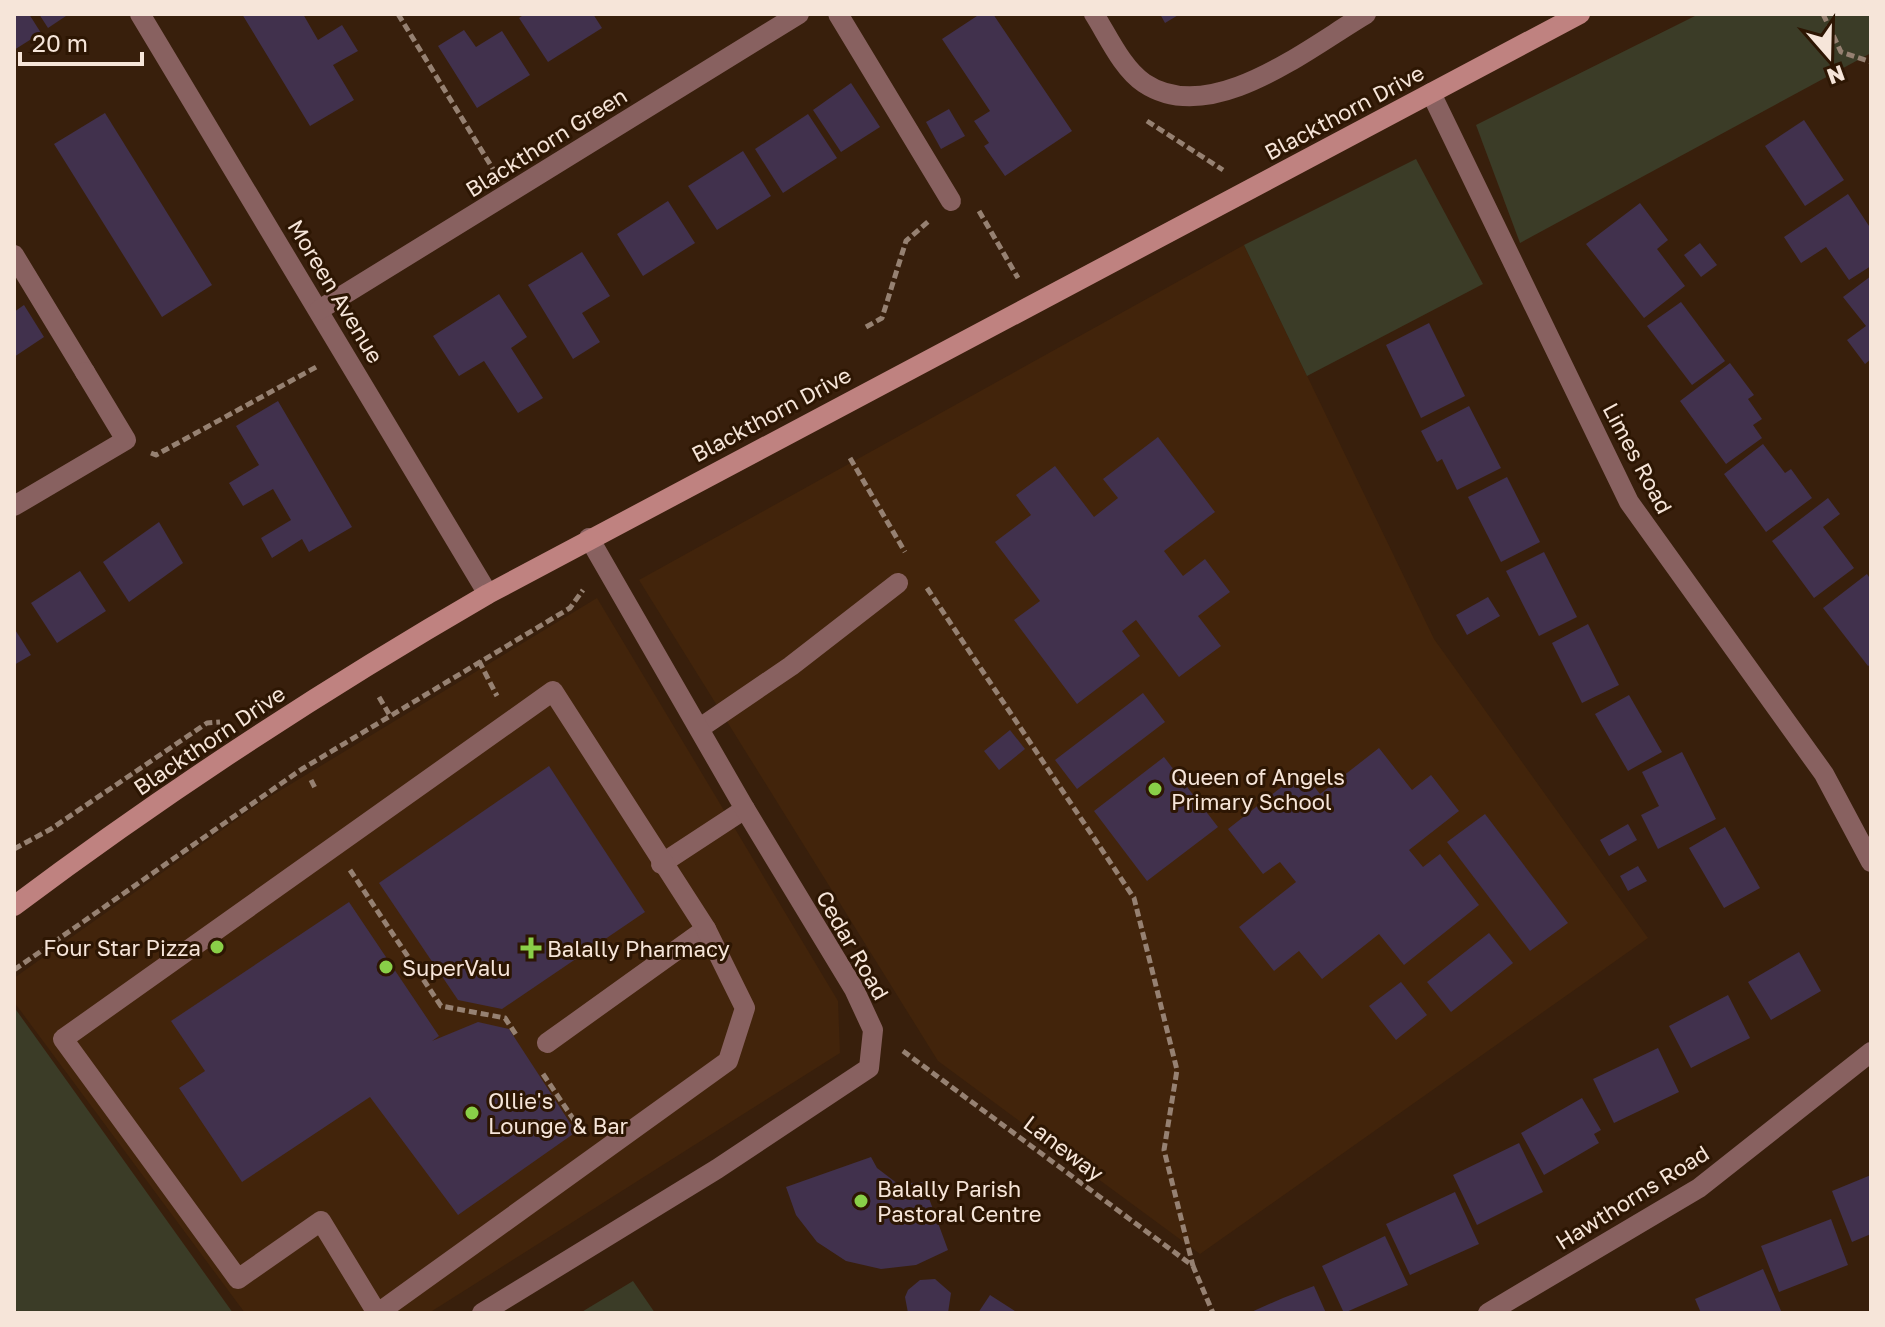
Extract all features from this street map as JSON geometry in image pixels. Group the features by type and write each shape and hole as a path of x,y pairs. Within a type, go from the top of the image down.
{"street":[{"name":"Moreen Avenue","path":"140,14 488,594"},
{"name":"Blackthorn Green","path":"319,310 799,14"},
{"path":"838,14 951,201"},
{"path":"1094,14 1121,58 1143,82 1171,95 1205,97 1238,88 1366,14"},
{"name":"Blackthorn Drive","path":"14,906 213,764 360,668 488,594 1580,14"},
{"name":"Limes Road","path":"1431,93 1629,502 1824,774 1871,862"},
{"path":"14,255 126,440 14,506"},
{"name":"Cedar Road","path":"482,1313 717,1169 869,1068 873,1030 854,989 745,809 589,538"},
{"path":"700,728 791,666 898,583"},
{"path":"553,691 661,864 706,929 745,1008 728,1061 378,1313 321,1221 238,1279 63,1039 553,691"},
{"path":"661,864 745,809"},
{"path":"547,1043 706,929"},
{"name":"Hawthorns Road","path":"1488,1313 1699,1188 1871,1052"}],"path":[{"path":"398,14 508,194"},
{"path":"1823,14 1841,52 1871,62"},
{"path":"1143,82 1133,111 1250,188"},
{"path":"866,327 882,318 906,241 951,201 982,213 1032,304"},
{"path":"126,440 156,455 345,352"},
{"path":"850,458 906,555"},
{"path":"923,581 1134,898 1177,1070 1164,1150 1193,1266"},
{"path":"14,970 180,851 389,714 570,608"},
{"path":"479,661 490,682"},
{"path":"379,697 389,714"},
{"path":"311,780 316,790"},
{"path":"347,866 441,1006 505,1018 521,1043"},
{"name":"Laneway","path":"873,1030 1003,1122 1193,1266 1213,1313"},
{"path":"538,1067 586,1138"}],"shaded area":[{"name":"Queen of Angels Primary School","path":"1244,245 1434,639 1648,938 1200,1254 938,1061 639,580"},
{"path":"597,598 838,1001 840,1053 429,1313 245,1313 14,1002 14,978 263,801"}],"green space":[{"path":"1699,14 1871,14 1871,53 1520,243 1476,125"},
{"path":"1416,159 1483,284 1307,376 1244,245"},
{"path":"14,1007 233,1313 14,1313"},
{"path":"633,1281 655,1313 580,1313"}],"building":[{"path":"14,14 29,14 41,33 14,50"},
{"path":"39,14 69,14 48,28"},
{"path":"242,14 303,14 318,40 342,25 358,51 333,65 354,100 310,126"},
{"path":"525,14 593,14 602,28 548,62 519,18"},
{"path":"980,14 993,14 1072,131 1005,176 984,146 989,143 974,121 990,111 942,39"},
{"path":"1160,14 1180,14 1165,23"},
{"path":"464,30 476,47 502,31 530,75 477,108 438,46"},
{"path":"851,83 880,127 841,152 813,110"},
{"path":"949,109 965,136 941,149 926,122"},
{"path":"105,113 212,285 162,317 54,144"},
{"path":"808,114 837,158 783,193 755,149"},
{"path":"1804,120 1844,180 1805,206 1765,146"},
{"path":"743,151 771,196 717,230 688,186"},
{"path":"1848,194 1871,229 1871,266 1849,280 1826,247 1801,263 1784,237"},
{"path":"668,201 695,243 643,276 617,234"},
{"path":"1640,203 1668,240 1657,249 1685,286 1644,318 1586,244"},
{"path":"1700,243 1717,265 1701,277 1684,255"},
{"path":"582,252 610,296 582,313 600,342 573,359 528,285"},
{"path":"1871,276 1871,359 1865,364 1847,340 1866,326 1843,297"},
{"path":"499,294 527,337 511,348 543,398 518,413 484,361 459,376 433,336"},
{"path":"1681,302 1725,361 1692,385 1647,326"},
{"path":"24,305 44,337 14,357 14,312"},
{"path":"1429,323 1465,396 1421,418 1386,345"},
{"path":"1730,363 1754,395 1748,399 1762,419 1753,425 1762,438 1726,464 1680,401"},
{"path":"278,401 352,527 309,552 302,539 272,558 261,538 291,520 273,489 243,506 229,483 259,465 236,426"},
{"path":"1469,406 1501,468 1457,490 1442,459 1437,462 1421,431"},
{"path":"1158,437 1215,512 1164,551 1183,576 1205,559 1230,592 1198,616 1221,646 1179,677 1136,620 1122,631 1140,656 1077,704 1014,620 1040,601 995,542 1031,515 1016,495 1055,466 1094,517 1118,498 1103,479"},
{"path":"1763,444 1785,473 1791,469 1812,498 1766,532 1724,474"},
{"path":"1507,477 1540,542 1501,562 1468,497"},
{"path":"1828,498 1840,514 1823,527 1854,568 1814,598 1772,541"},
{"path":"159,522 183,563 129,602 103,562"},
{"path":"1544,552 1577,617 1539,636 1506,571"},
{"path":"80,571 106,611 57,643 31,603"},
{"path":"1867,574 1871,580 1871,664 1868,666 1823,608"},
{"path":"1488,597 1500,616 1467,635 1456,615"},
{"path":"1588,624 1619,685 1582,703 1552,643"},
{"path":"14,628 31,655 14,665"},
{"path":"1143,693 1165,722 1077,789 1055,760"},
{"path":"1629,695 1662,752 1628,771 1595,714"},
{"path":"1010,730 1025,749 999,770 984,751"},
{"path":"1379,748 1412,790 1431,775 1459,811 1409,850 1423,867 1440,854 1479,905 1404,965 1379,934 1322,979 1299,951 1274,971 1239,927 1296,882 1280,862 1263,874 1228,829 1302,771 1320,794"},
{"path":"1682,752 1716,819 1658,849 1641,815 1659,806 1642,772"},
{"path":"1164,757 1218,827 1147,881 1094,811"},
{"path":"549,766 645,912 502,1009 458,1000 379,883"},
{"path":"1485,814 1568,923 1530,951 1447,842"},
{"path":"1628,824 1637,840 1609,856 1600,840"},
{"path":"1725,827 1760,888 1724,908 1689,848"},
{"path":"1638,866 1647,881 1628,891 1620,876"},
{"path":"349,902 439,1036 432,1041 478,1022 509,1029 576,1132 458,1215 370,1097 242,1182 179,1088 205,1071 171,1021"},
{"path":"1489,933 1513,963 1451,1012 1427,982"},
{"path":"1799,952 1821,991 1771,1020 1748,982"},
{"path":"1401,982 1427,1015 1396,1040 1369,1006"},
{"path":"1728,995 1750,1038 1691,1068 1669,1026"},
{"path":"1658,1048 1679,1092 1614,1123 1593,1079"},
{"path":"1582,1098 1601,1130 1594,1134 1599,1143 1544,1175 1521,1133"},
{"path":"1519,1143 1543,1192 1477,1225 1453,1175"},
{"name":"Balally Parish Pastoral Centre","path":"871,1157 877,1168 898,1184 923,1182 948,1250 916,1265 881,1269 846,1261 817,1242 796,1215 786,1187"},
{"path":"1871,1175 1871,1234 1852,1242 1832,1191"},
{"path":"1455,1192 1479,1244 1410,1275 1386,1224"},
{"path":"1831,1219 1848,1265 1779,1292 1761,1246"},
{"path":"1385,1236 1408,1285 1344,1313 1322,1266"},
{"path":"1763,1269 1782,1313 1701,1313 1695,1299"},
{"path":"935,1279 951,1293 948,1313 908,1313 905,1297 908,1290 920,1280"},
{"path":"1314,1286 1326,1313 1249,1313 1283,1298"},
{"path":"990,1295 1018,1313 978,1313"}],"place":[{"name":"Queen of Angels Primary School","path":"1155,789"},
{"name":"Four Star Pizza","path":"217,947"},
{"name":"Balally Pharmacy","path":"531,948"},
{"name":"SuperValu","path":"386,967"},
{"name":"Ollie's Lounge & Bar","path":"472,1113"},
{"name":"Balally Parish Pastoral Centre","path":"861,1201"}]}
